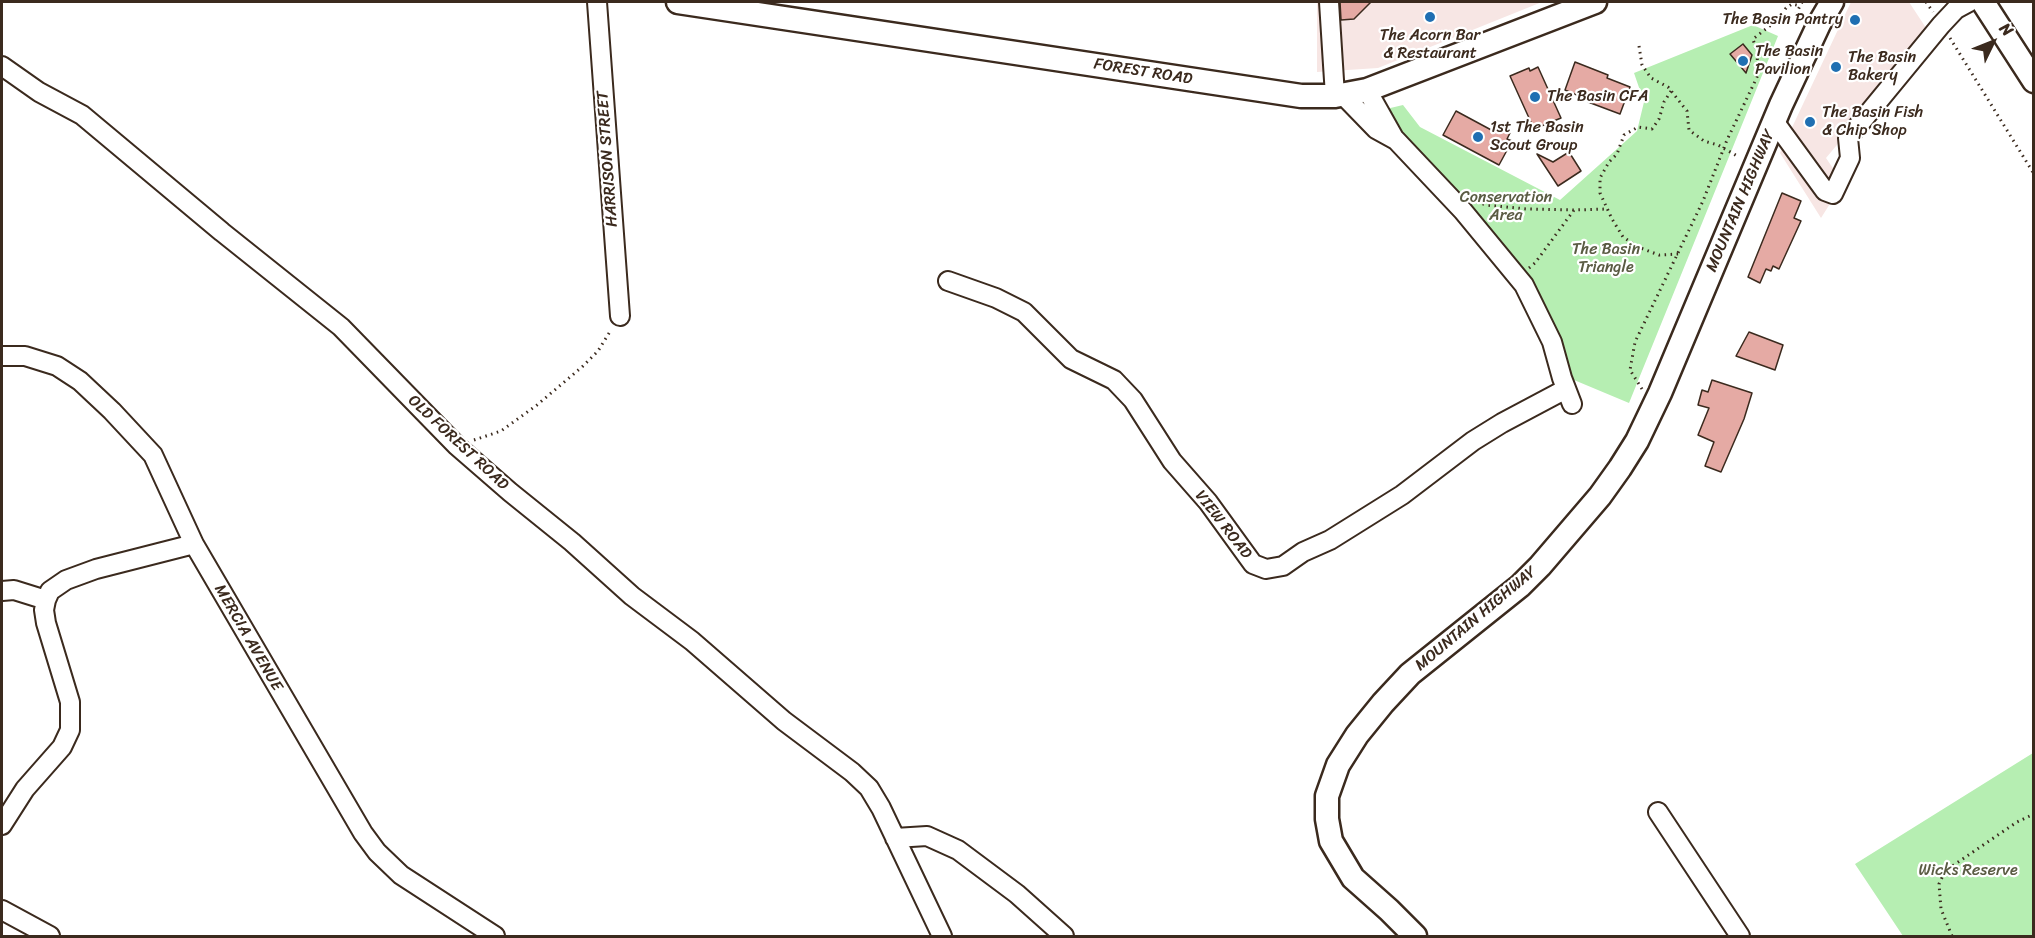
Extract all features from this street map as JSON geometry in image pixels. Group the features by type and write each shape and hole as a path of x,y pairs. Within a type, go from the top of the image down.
{"main road":[{"name":"FOREST ROAD","path":"679,2 1301,96 1339,95 1367,90 1594,2"},
{"name":"MOUNTAIN HIGHWAY","path":"1415,936 1353,878 1331,841 1327,819 1327,796 1338,765 1370,719 1410,674 1520,586 1540,566 1600,496 1637,441 1774,121 1819,24 1833,2"},
{"path":"1983,2 2034,81"},
{"name":"MOUNTAIN HIGHWAY","path":"1811,4 1819,24"}],"street":[{"name":"HARRISON STREET","path":"597,2 620,316"},
{"path":"1329,2 1339,95 1376,129 1396,140"},
{"path":"1774,121 1826,191 1833,194 1850,158 1848,138 1941,25 1956,9 1969,2"},
{"name":"OLD FOREST ROAD","path":"2,66 39,92 82,116 341,327 458,446 510,492 572,542 632,596 692,641 784,721 852,772 869,788 881,808 942,936"},
{"path":"1367,90 1396,140 1463,211 1518,278"},
{"name":"VIEW ROAD","path":"948,281 996,298 1024,312 1071,359 1114,380 1133,400 1172,461 1208,502 1253,564 1266,569 1283,566 1303,552 1330,540 1402,495 1473,441 1502,423 1569,397 1552,342 1524,285 1518,278"},
{"name":"MERCIA AVENUE","path":"2,356 25,356 57,366 80,381 153,455 194,544 363,833 377,852 401,875 495,936"},
{"path":"2,825 25,789 62,747 70,730 70,702 44,610 50,591 66,580 96,569 194,544"},
{"path":"2,591 14,590 46,600"},
{"path":"1658,812 1740,936"},
{"path":"895,838 927,836 958,850 1017,894 1064,936"},
{"path":"2,910 50,936"}],"path":[{"path":"1802,2 1811,4"},
{"path":"1926,2 2034,174"},
{"path":"1651,411 1643,390 1630,370 1635,342 1679,254 1725,148 1726,140 1758,75 1754,39 1780,18 1786,8 1792,4 1811,4"},
{"path":"1796,14 1811,4"},
{"path":"1639,46 1642,65 1651,78 1668,87 1687,111 1689,130 1704,141 1725,148 1743,159"},
{"path":"1671,91 1652,129 1638,127 1624,135 1617,153 1600,178 1600,193 1623,237 1638,247 1659,255 1679,254"},
{"path":"1470,200 1497,206 1574,210 1607,209"},
{"path":"1518,278 1535,263 1574,210"},
{"path":"458,446 501,431 537,405 598,351 620,316"},
{"path":"1952,936 1941,909 1939,884 1945,871 2017,822 2034,814"}],"shaded area":[{"path":"1317,2 1542,2 1378,68 1317,72"},
{"path":"1851,2 1909,2 1930,34 1826,158 1843,183 1821,218 1780,153"}],"green space":[{"name":"The Basin Triangle","path":"1753,25 1778,36 1629,403 1574,380 1540,294 1504,250 1416,155 1382,110 1403,105 1420,127 1560,200 1637,131 1644,102 1634,73"},
{"name":"Wicks Reserve","path":"2033,753 2033,936 1903,936 1855,864"}],"building":[{"path":"1340,2 1371,2 1354,19 1341,20"},
{"name":"The Basin Pavilion","path":"1743,44 1752,55 1746,73 1730,54"},
{"path":"1575,62 1608,75 1607,78 1630,87 1620,114 1565,90"},
{"name":"The Basin CFA","path":"1538,67 1561,118 1534,129 1510,76 1529,68 1530,71"},
{"name":"1st The Basin Scout Group","path":"1456,111 1495,132 1498,126 1510,133 1507,139 1512,141 1499,165 1443,135"},
{"path":"1569,152 1581,171 1558,186 1537,154 1553,162"},
{"path":"1782,193 1801,201 1794,218 1801,221 1779,269 1773,266 1771,271 1766,269 1760,283 1748,277"},
{"path":"1749,332 1783,345 1775,370 1736,356"},
{"path":"1712,380 1752,393 1744,419 1721,472 1705,466 1714,442 1698,435 1709,408 1698,405 1702,390 1708,392"}],"place":[{"name":"The Acorn Bar & Restaurant","path":"1430,17"},
{"name":"The Basin Pantry","path":"1855,20"},
{"name":"The Basin Pavilion","path":"1743,61"},
{"name":"The Basin Bakery","path":"1836,67"},
{"name":"The Basin CFA","path":"1535,97"},
{"name":"The Basin Fish & Chip Shop","path":"1810,122"},
{"name":"1st The Basin Scout Group","path":"1478,137"}],"park label":[{"name":"Conservation Area","path":"1506,207"}]}
